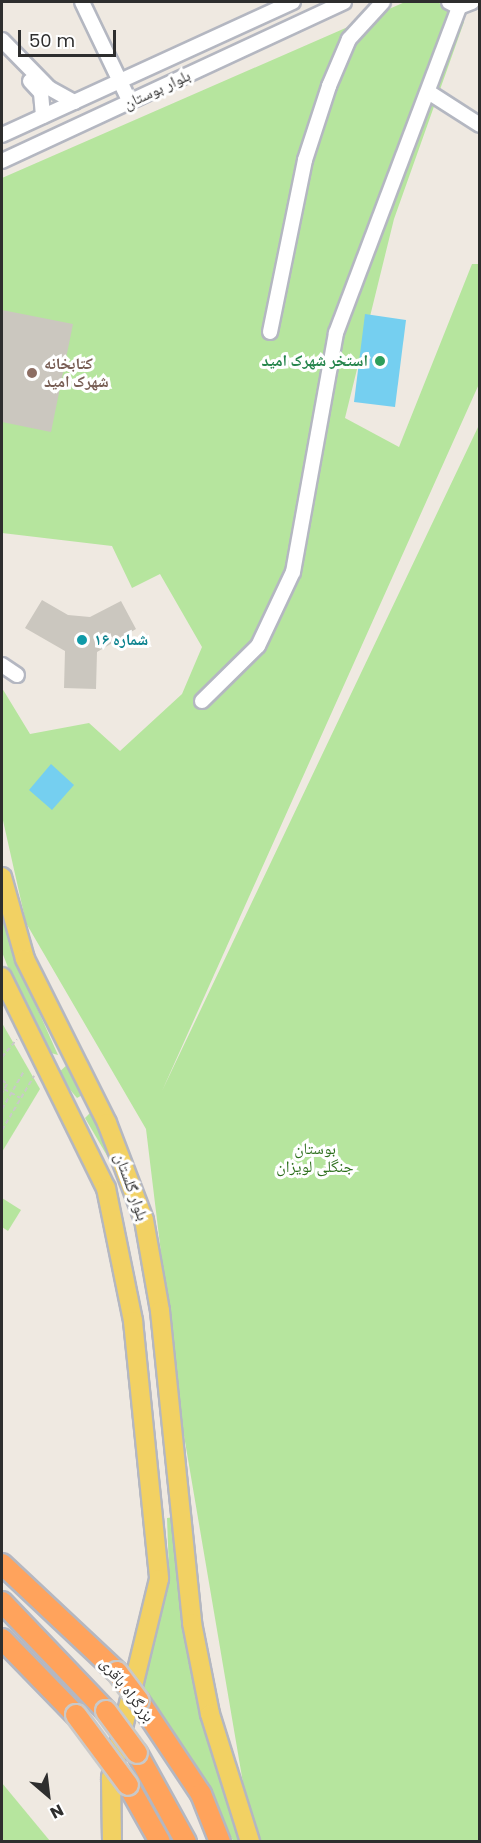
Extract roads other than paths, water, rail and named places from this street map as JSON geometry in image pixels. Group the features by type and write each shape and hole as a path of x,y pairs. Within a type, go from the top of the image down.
{"highway":[{"name":"بزرگراه باقری","path":"2,1564 117,1672 201,1794 220,1842"},
{"name":"بزرگراه باقری","path":"2,1602 106,1711 137,1753 186,1842"},
{"path":"2,1639 76,1715 128,1785 160,1842"}],"main road":[{"name":"بلوار گلستان","path":"2,877 25,959 74,1055 144,1220 160,1311 180,1514 201,1675 250,1842"},
{"name":"بلوار گلستان","path":"2,977 106,1188 120,1249 159,1580 111,1778 112,1842"},
{"path":"48,1070 74,1055"},
{"path":"152,1512 180,1514"}],"street":[{"path":"82,2 130,102"},
{"name":"بلوار بوستان","path":"2,135 293,2"},
{"name":"بلوار بوستان","path":"2,161 341,2"},
{"path":"270,332 305,160 329,86 349,39 383,2"},
{"path":"202,701 258,646 293,572 336,333 430,93 460,3"},
{"path":"2,40 49,88 74,102"},
{"path":"2,52 41,93 43,116"},
{"path":"430,93 480,125"},
{"path":"2,665 17,675"}],"water":[{"name":"استخر شهرک امید","path":"365,314 406,320 395,407 354,402"},
{"path":"51,764 74,785 52,810 29,790"}],"place":[{"name":"استخر شهرک امید","path":"380,361"},
{"name":"کتابخانه شهرک امید","path":"32,373"},
{"name":"شماره ۱۶","path":"82,640"}],"park label":[{"name":"بوستان جنگلی لویزان","path":"315,1158"}]}
